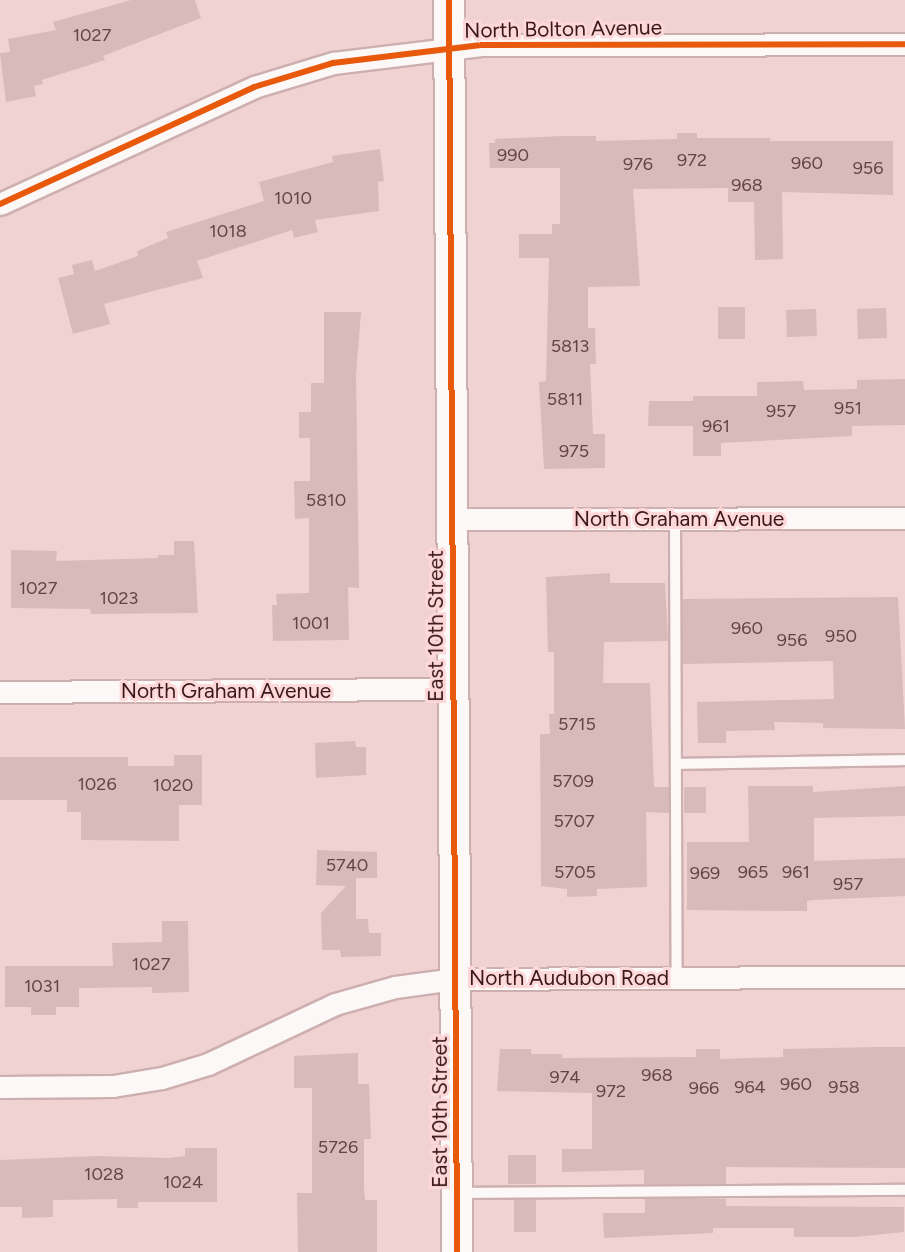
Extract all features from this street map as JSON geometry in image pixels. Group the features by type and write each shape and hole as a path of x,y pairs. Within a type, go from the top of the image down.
{"main road":[{"name":"East 10th Street","path":"449,0 457,1252"}],"street":[{"name":"North Bolton Avenue","path":"0,204 287,75 333,63 481,45 905,44"},
{"name":"North Graham Avenue","path":"453,519 905,518"},
{"name":"North Graham Avenue","path":"0,692 453,689"},
{"name":"North Audubon Road","path":"0,1087 113,1086 162,1078 208,1064 335,1004 395,987 455,979 905,977"}],"lane":[{"path":"675,519 677,978"},
{"path":"676,764 905,760"},
{"path":"457,1193 905,1190"}],"building":[{"path":"131,0 195,0 201,18 103,56 105,60 42,80 43,84 34,86 36,96 6,102 0,53 10,52 8,39 56,30 53,22"},
{"path":"677,133 697,133 697,138 770,138 770,141 893,141 893,195 782,192 783,259 755,260 754,202 728,202 728,188 633,189 640,286 588,287 588,328 595,328 596,364 590,364 593,434 605,434 605,468 544,469 539,382 546,381 549,258 519,258 519,234 552,234 552,224 560,224 560,168 490,168 489,143 495,143 495,139 562,136 596,136 596,141 677,139"},
{"path":"380,149 384,181 378,182 379,211 315,220 318,232 294,238 292,230 197,261 203,278 104,304 110,324 73,334 58,278 74,274 72,265 92,260 95,271 138,256 137,251 168,238 166,232 264,201 259,182 333,162 332,156"},
{"path":"718,307 745,307 745,339 718,339"},
{"path":"886,308 887,338 858,339 857,309"},
{"path":"816,309 817,336 787,337 786,310"},
{"path":"324,312 361,312 356,375 359,588 348,587 349,640 273,641 272,605 277,605 276,594 309,593 309,518 295,519 294,481 310,481 310,438 299,438 299,412 311,412 311,383 324,383"},
{"path":"905,379 905,425 852,426 852,436 721,443 721,456 693,456 693,426 648,426 649,401 693,401 693,396 757,396 757,382 803,381 804,390 857,389 857,380"},
{"path":"174,541 194,541 198,613 91,614 90,609 11,608 11,550 57,551 56,561 158,558 158,555 174,555"},
{"path":"610,573 610,583 665,583 668,641 604,642 603,683 650,683 654,787 669,787 669,813 646,812 647,887 597,889 597,896 567,897 567,889 541,886 540,734 550,734 549,714 554,714 554,652 548,652 546,577"},
{"path":"898,597 905,729 823,728 823,723 774,722 775,730 726,731 726,743 698,743 697,702 834,699 833,661 683,664 683,599"},
{"path":"355,741 356,747 366,747 366,775 316,778 315,743"},
{"path":"174,755 202,755 202,805 179,805 179,841 81,840 81,812 67,812 67,800 0,800 0,757 128,757 128,766 174,766"},
{"path":"748,786 813,786 813,792 905,786 905,816 814,818 814,861 905,858 905,896 813,900 807,901 807,911 687,910 687,842 749,842"},
{"path":"684,787 706,787 706,813 684,813"},
{"path":"317,850 377,852 377,878 356,878 356,919 368,919 369,933 381,933 381,956 341,957 340,950 322,950 321,913 346,886 316,885"},
{"path":"162,921 188,921 189,992 152,993 152,987 79,988 79,1007 56,1007 56,1015 31,1015 31,1007 5,1007 5,966 113,966 112,943 162,942"},
{"path":"905,1047 905,1168 726,1167 726,1184 644,1184 644,1170 562,1172 562,1149 592,1149 592,1093 497,1091 500,1049 531,1049 531,1054 562,1054 562,1058 696,1057 696,1049 720,1049 720,1059 783,1057 783,1049"},
{"path":"358,1053 358,1084 369,1084 371,1139 364,1139 364,1188 365,1200 377,1200 377,1252 298,1252 297,1193 312,1193 312,1088 294,1088 294,1056"},
{"path":"185,1148 217,1148 217,1202 138,1202 138,1208 117,1208 117,1199 53,1200 53,1217 22,1218 22,1207 0,1207 0,1160 97,1156 168,1158 185,1156"},
{"path":"508,1155 536,1155 536,1184 508,1184"},
{"path":"645,1199 726,1199 726,1206 904,1207 904,1232 855,1237 794,1237 794,1228 713,1228 713,1233 604,1238 603,1213 645,1213"},
{"path":"514,1200 536,1200 536,1232 514,1232"}],"cycle path":[{"path":"449,0 457,1252"},
{"path":"0,204 254,87 333,63 481,45 905,44"}]}
